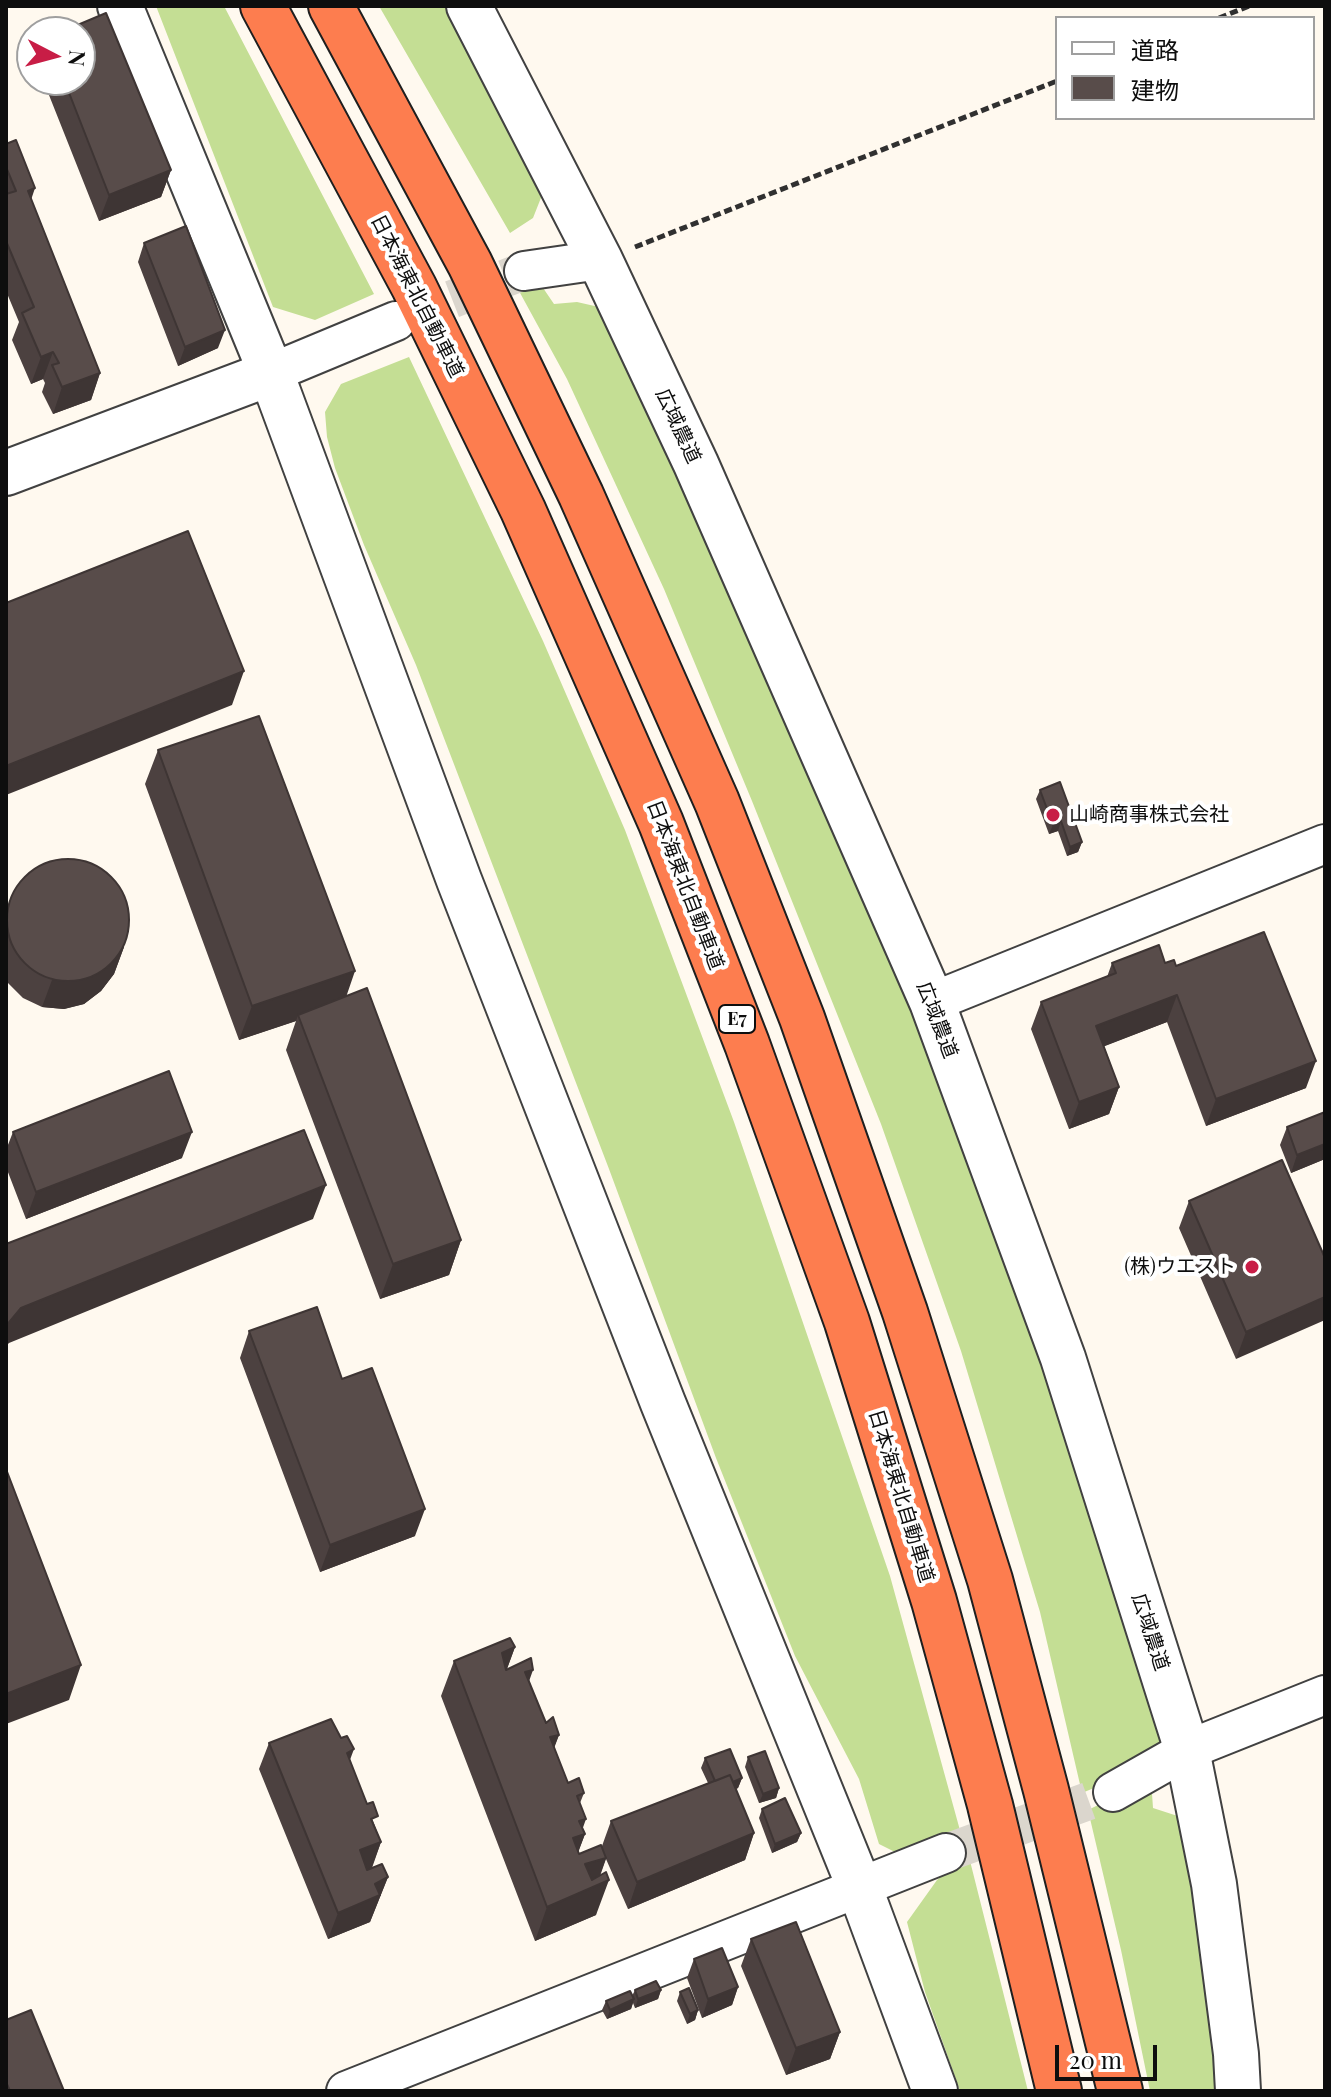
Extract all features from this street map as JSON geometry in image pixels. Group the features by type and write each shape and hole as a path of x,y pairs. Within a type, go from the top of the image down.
{"highway":[{"name":"日本海東北自動車道","path":"263,6 407,273 523,510 661,823 747,1044 847,1322 934,1601 990,1805 1059,2091"},
{"path":"331,6 470,264 581,495 717,802 802,1018 905,1312 990,1580 1050,1805 1120,2091"}],"street":[{"path":"120,6 271,373 459,880 663,1403 859,1886 935,2091"},
{"name":"広域農道","path":"469,6 600,260 696,464 932,1002 1063,1358 1187,1750 1214,1884 1238,2091"},
{"path":"524,271 600,260"},
{"path":"6,473 271,373 396,321"},
{"path":"932,1002 1325,844"},
{"path":"1113,1792 1187,1750 1325,1695"},
{"path":"346,2091 946,1853"}],"path":[{"path":"1224,16 1249,6"},
{"path":"600,260 1055,82"}],"green space":[{"path":"156,6 224,6 374,294 315,320 273,307"},
{"path":"379,6 459,6 548,180 533,218 510,233"},
{"path":"539,282 554,304 577,302 612,310 894,933 1163,1700 1161,1748 1137,1770 1082,1793 1040,1612 961,1351 881,1124 664,589 567,379 519,291"},
{"path":"409,357 543,641 625,830 734,1122 890,1576 961,1834 946,1841 899,1854 879,1844 859,1779 795,1656 716,1458 416,665 364,545 335,468 327,437 325,412 341,384"},
{"path":"1151,1779 1153,1808 1193,1821 1227,2091 1150,2091 1088,1810"},
{"path":"968,1853 1028,2091 960,2091 925,1992 907,1922 937,1880"}],"building":[{"path":"106,13 171,170 109,195 70,96 96,96 96,17"},
{"path":"16,140 35,188 28,191 100,373 62,387 52,365 59,363 53,352 41,357 22,313 34,307 6,241 6,194 16,191 6,167 6,144"},
{"path":"186,226 225,330 185,347 144,243"},
{"path":"188,531 244,671 6,766 6,603"},
{"path":"259,716 355,971 252,1006 158,750"},
{"path":"1060,782 1082,842 1070,847 1061,821 1053,825 1040,790"},
{"path":"68,859 91,864 111,877 124,897 129,920 124,943 111,963 91,976 68,981 45,976 25,963 12,943 7,920 12,897 25,877 45,864"},
{"path":"1264,932 1316,1061 1216,1099 1177,995 1096,1026 1119,1087 1079,1102 1041,1002 1116,973 1112,963 1159,945 1165,963 1174,960 1176,966"},
{"path":"367,988 461,1240 393,1264 298,1015"},
{"path":"169,1071 192,1132 36,1192 13,1132"},
{"path":"1325,1112 1325,1144 1297,1155 1287,1127"},
{"path":"304,1130 326,1185 21,1308 6,1326 6,1244"},
{"name":"(株)ウエスト","path":"1282,1160 1325,1258 1325,1297 1246,1332 1189,1201"},
{"path":"317,1307 342,1379 372,1368 425,1509 330,1545 249,1331"},
{"path":"6,1469 81,1665 6,1694"},
{"path":"510,1638 515,1647 502,1653 506,1670 531,1658 533,1670 525,1672 546,1723 553,1717 559,1735 550,1737 568,1783 579,1778 584,1793 577,1796 586,1819 579,1821 585,1834 573,1838 579,1854 601,1845 606,1858 585,1864 592,1880 606,1872 609,1880 547,1907 454,1661"},
{"path":"331,1719 341,1738 347,1736 354,1749 347,1753 367,1804 373,1802 378,1816 371,1819 381,1842 360,1850 367,1870 382,1864 388,1877 375,1884 380,1895 338,1913 269,1743"},
{"path":"730,1749 742,1778 733,1782 730,1775 715,1781 705,1758"},
{"path":"765,1751 779,1788 763,1794 748,1757"},
{"path":"730,1775 754,1833 637,1882 611,1821"},
{"path":"785,1798 801,1833 775,1844 762,1809"},
{"path":"796,1922 840,2032 796,2048 751,1939"},
{"path":"722,1948 738,1987 708,1999 694,1959"},
{"path":"656,1981 661,1990 638,1999 635,1990"},
{"path":"689,1988 698,2010 690,2014 680,1992"},
{"path":"630,1991 634,1999 610,2010 606,2001"},
{"path":"31,2010 64,2091 10,2091 6,2082 6,2020"}],"tunnel":[{"path":"399,320 524,271"},
{"path":"946,1853 1113,1792"}],"place":[{"name":"山崎商事株式会社","path":"1053,815"},
{"name":"(株)ウエスト","path":"1252,1267"}]}
